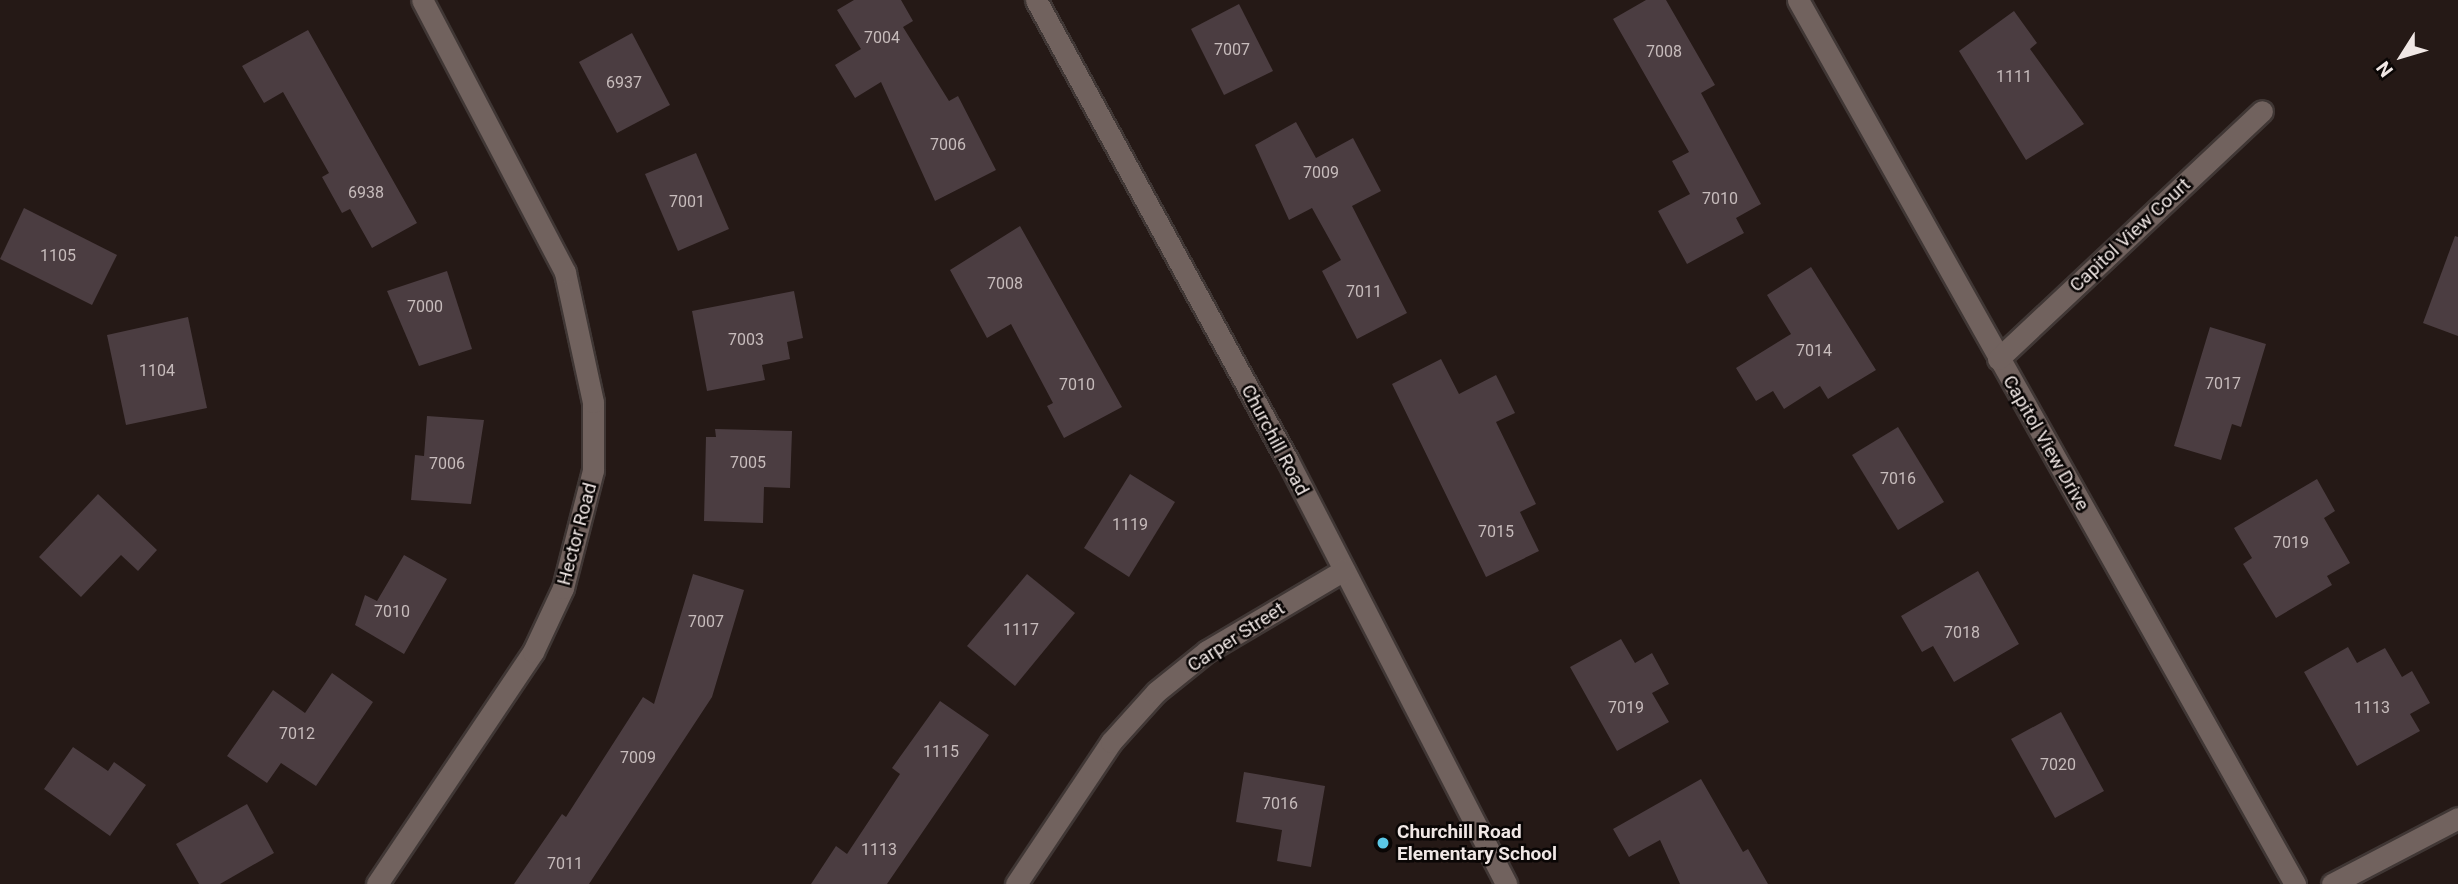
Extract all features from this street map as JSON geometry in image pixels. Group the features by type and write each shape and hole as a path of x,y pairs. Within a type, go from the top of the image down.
{"street":[{"name":"Hector Road","path":"376,884 533,652 564,588 593,470 593,402 565,272 422,0"},
{"name":"Churchill Road","path":"1036,0 1343,570 1506,884"},
{"name":"Capitol View Drive","path":"1798,0 2295,884"},
{"name":"Capitol View Court","path":"1998,359 2262,111"},
{"name":"Carper Street","path":"1016,884 1111,742 1156,692 1207,651 1343,570"},
{"path":"2332,884 2458,818"}],"building":[{"path":"854,0 901,0 913,21 903,27 949,101 958,96 996,170 935,201 881,82 855,98 835,65 861,49 837,10"},
{"path":"1646,0 1666,0 1715,85 1701,93 1761,204 1736,218 1744,233 1687,264 1658,211 1690,194 1672,161 1689,152 1613,19"},
{"path":"1239,4 1273,71 1224,95 1191,29"},
{"path":"2014,11 2037,43 2030,49 2084,124 2026,160 1959,51"},
{"path":"308,30 417,223 372,248 350,209 342,213 322,177 329,173 283,92 264,103 242,66"},
{"path":"632,33 670,105 617,133 579,62"},
{"path":"1296,122 1316,158 1353,138 1381,191 1352,206 1407,313 1357,339 1322,271 1341,260 1312,208 1289,220 1255,145"},
{"path":"696,153 729,229 678,251 645,174"},
{"path":"24,208 117,255 92,305 0,259"},
{"path":"1020,226 1122,407 1064,438 1047,406 1053,403 1011,324 987,338 950,270"},
{"path":"2455,236 2458,237 2458,336 2423,323"},
{"path":"1811,267 1876,370 1828,399 1820,386 1784,409 1773,391 1756,401 1736,368 1791,334 1767,295"},
{"path":"447,271 472,349 419,366 387,291"},
{"path":"794,291 803,338 787,342 790,359 762,365 765,380 707,391 692,311"},
{"path":"188,317 207,408 126,425 107,335"},
{"path":"2210,327 2266,344 2241,427 2232,424 2221,460 2174,446"},
{"path":"1441,359 1459,394 1496,375 1515,413 1496,422 1536,504 1520,512 1539,551 1486,577 1392,384"},
{"path":"427,416 484,420 471,504 411,500 415,455 424,456"},
{"path":"1898,427 1944,502 1898,530 1852,455"},
{"path":"715,429 792,431 790,488 764,487 763,523 704,521 706,437 716,437"},
{"path":"1130,474 1175,502 1129,577 1084,548"},
{"path":"2317,479 2335,511 2324,518 2350,563 2327,576 2332,585 2276,618 2243,564 2252,558 2234,528"},
{"path":"98,494 157,550 138,571 121,555 81,597 39,557"},
{"path":"404,555 447,579 404,654 355,625 365,595 377,601"},
{"path":"1978,571 2019,644 1954,682 1933,646 1922,652 1901,616"},
{"path":"693,574 744,590 712,697 589,884 514,884 562,814 566,817 643,697 654,704"},
{"path":"1027,574 1075,613 1015,686 967,646"},
{"path":"1621,639 1635,663 1652,653 1669,684 1652,693 1669,722 1617,751 1570,667"},
{"path":"2348,647 2357,663 2385,648 2402,677 2412,671 2430,703 2410,714 2420,731 2357,766 2304,672"},
{"path":"332,673 373,702 316,786 281,763 267,783 227,756 273,690 305,713"},
{"path":"940,701 989,735 887,884 811,884 836,846 847,854 900,774 892,768"},
{"path":"2061,712 2104,791 2055,818 2011,739"},
{"path":"73,747 108,771 114,762 146,785 110,836 44,789"},
{"path":"1244,772 1325,786 1311,867 1277,861 1282,830 1236,822"},
{"path":"1701,779 1743,852 1748,849 1768,884 1680,884 1660,840 1629,857 1613,829"},
{"path":"247,804 274,853 220,884 199,884 176,844"}],"place":[{"name":"Churchill Road Elementary School","path":"1383,843"}]}
